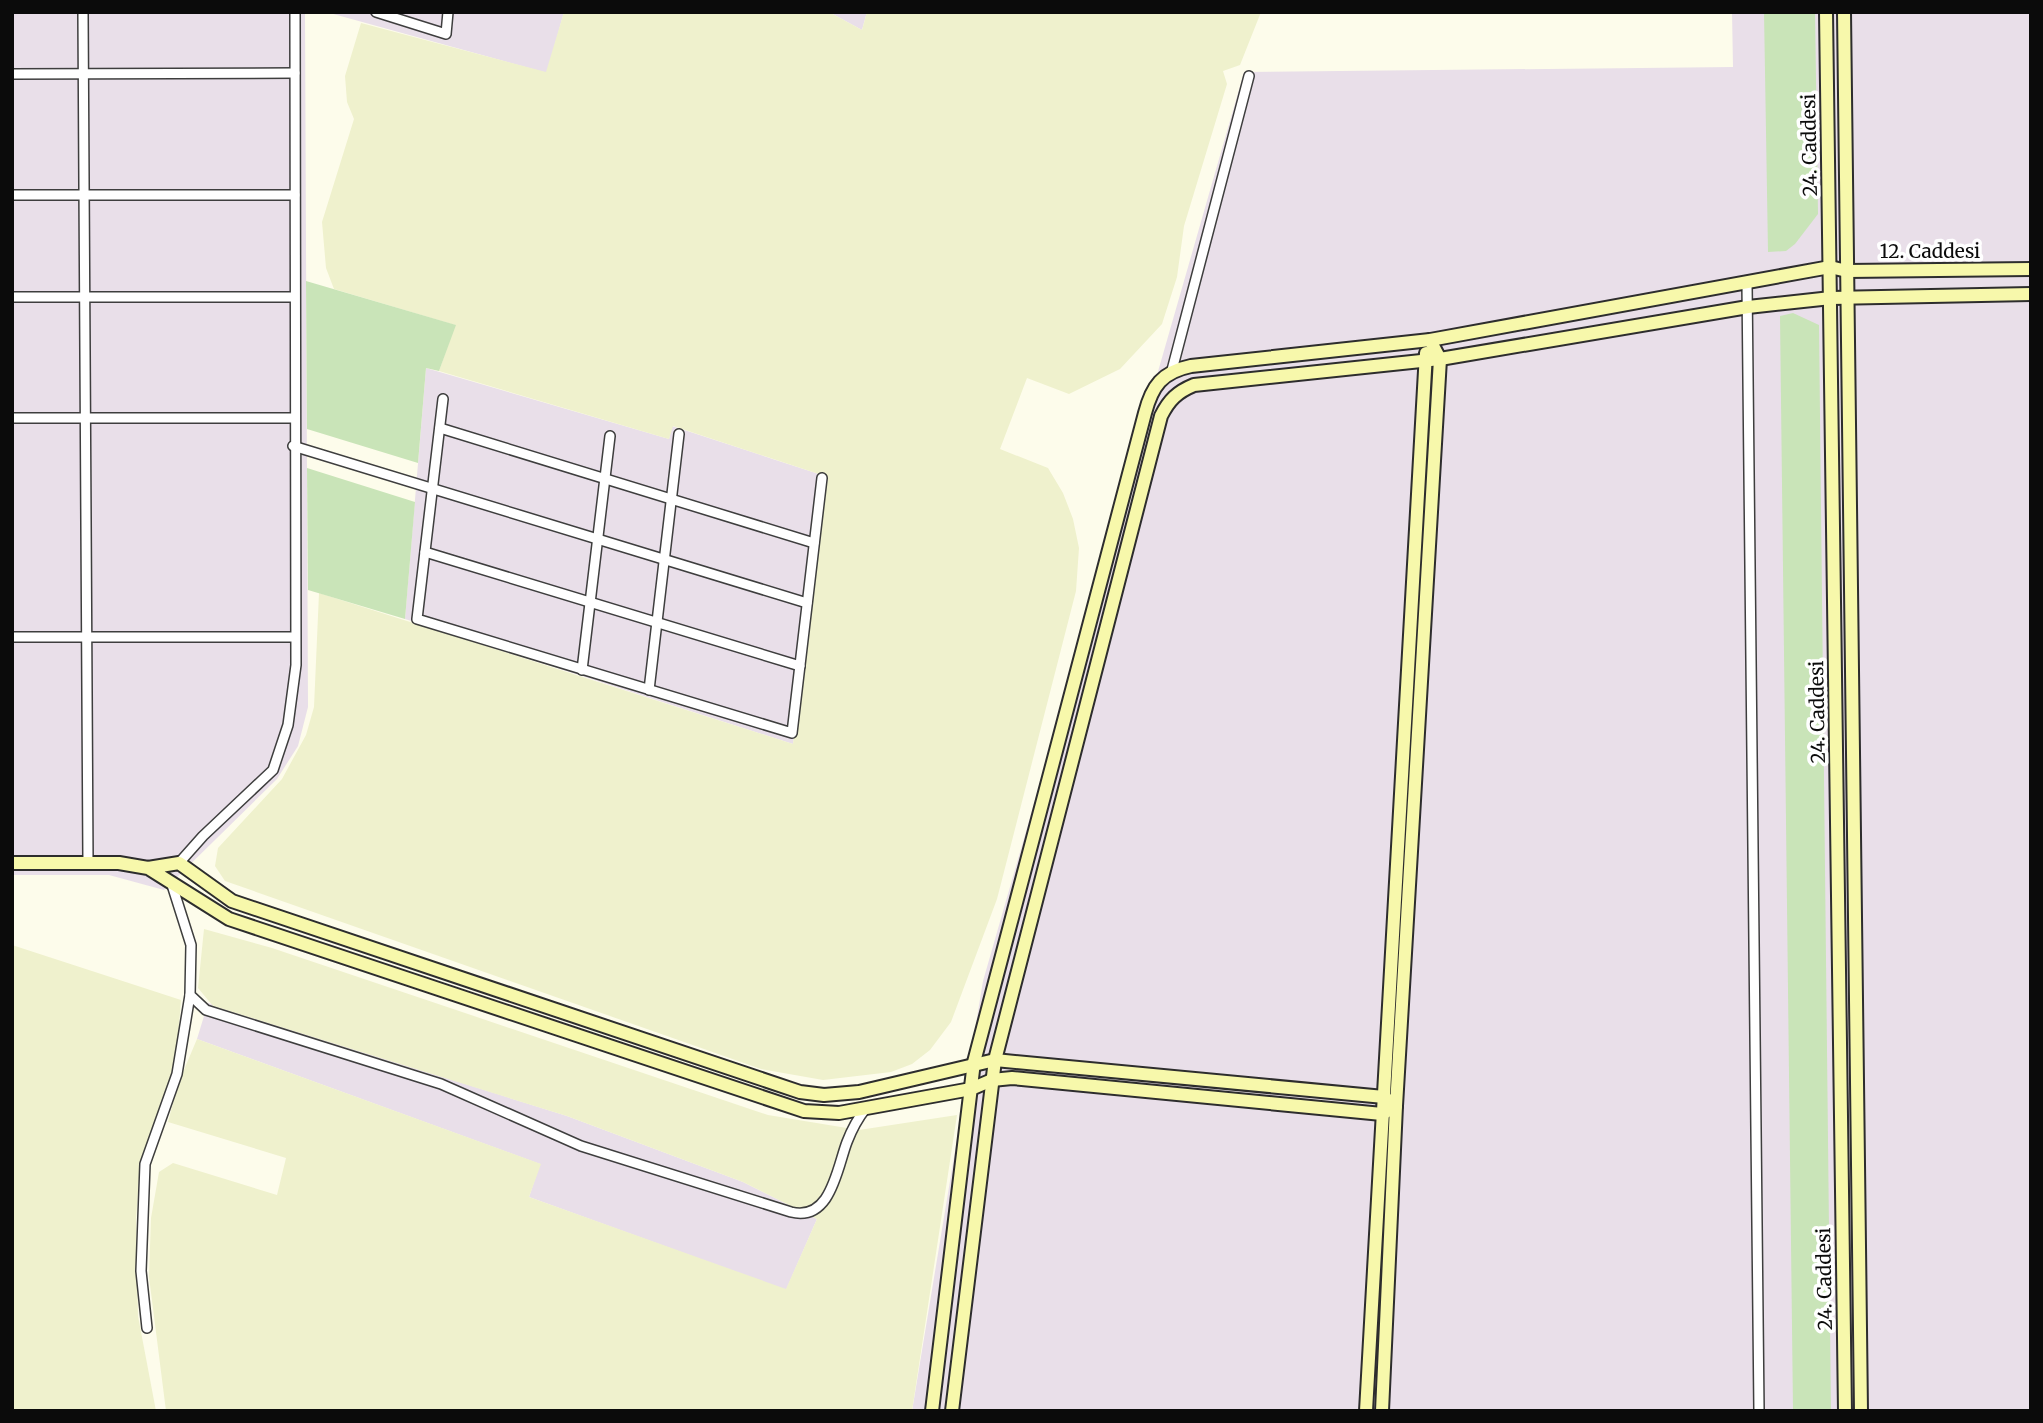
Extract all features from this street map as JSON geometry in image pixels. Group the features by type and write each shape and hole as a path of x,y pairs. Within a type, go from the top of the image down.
{"street":[{"path":"83,12 88,863"},
{"path":"12,863 88,863 148,868 179,863 215,823 262,783 277,763 293,702 295,637 295,12"},
{"path":"376,12 446,34 447,12"},
{"name":"24. Caddesi","path":"1826,12 1845,1411"},
{"name":"24. Caddesi","path":"1844,12 1861,1411"},
{"path":"12,74 295,73"},
{"path":"1172,370 1249,76"},
{"path":"12,195 295,195"},
{"path":"932,1411 974,1062 1149,397 1156,383 1172,370 1430,340 1830,267"},
{"name":"12. Caddesi","path":"1830,267 1847,271 2031,270"},
{"path":"1747,284 1759,1411"},
{"path":"952,1411 995,1059 1161,416 1168,402 1180,391 1194,385 1440,359 1748,307 1848,297 2031,294"},
{"path":"12,297 294,297"},
{"path":"1382,1411 1396,1106 1440,359 1430,340"},
{"path":"1366,1411 1423,361 1430,340"},
{"path":"443,398 417,619 792,733 821,478"},
{"path":"12,418 293,418"},
{"path":"440,428 814,542"},
{"path":"649,690 679,434"},
{"path":"582,670 610,436"},
{"path":"293,446 807,603"},
{"path":"425,552 800,666"},
{"path":"12,637 295,637"},
{"path":"179,863 232,901 790,1090 824,1095 849,1094 995,1059 1384,1097 1396,1106"},
{"path":"148,868 229,919 791,1108 827,1113 866,1108 971,1089 992,1080 1012,1079 1382,1114 1396,1106"},
{"path":"147,1328 141,1271 145,1164 177,1074 190,995 191,945 172,885"},
{"path":"190,995 219,1016 441,1084 581,1146 795,1213 810,1212 822,1202 837,1177 850,1134 866,1108"}],"shaded area":[{"path":"12,12 305,12 308,707 298,746 277,779 164,890 109,875 12,875"},
{"path":"326,12 564,12 547,73"},
{"path":"829,12 867,12 862,30"},
{"path":"1732,12 2031,12 2031,1411 912,1411 983,981 1244,72 1733,67"},
{"path":"426,368 669,439 672,426 828,477 793,744 405,619"},
{"path":"208,1003 567,1116 743,1182 817,1219 786,1290 529,1197 540,1164 197,1039"}],"green space":[{"path":"564,12 829,12 862,30 867,12 1261,12 1240,65 1223,71 1227,84 1184,226 1177,277 1162,324 1120,369 1069,394 1027,378 1000,449 1048,468 1063,493 1073,519 1079,548 1076,591 997,899 951,1022 930,1050 912,1064 891,1072 823,1080 761,1069 225,881 215,866 218,848 282,779 306,735 314,707 319,593 793,744 828,477 673,426 669,439 439,371 455,325 334,289 326,268 322,222 354,119 347,102 345,76 361,23 546,72"},
{"path":"1764,12 1815,12 1818,214 1795,244 1786,251 1768,252"},
{"path":"306,281 456,325 439,371 426,368 418,463 307,429"},
{"path":"1793,313 1819,325 1831,1411 1793,1411 1780,316"},
{"path":"307,468 415,502 405,619 308,590"},
{"path":"204,929 272,948 768,1115 859,1130 957,1115 912,1411 166,1411 149,1277 151,1218 159,1172 173,1163 277,1195 286,1158 168,1122 178,1084 197,1039 541,1164 529,1197 786,1289 817,1219 743,1182 567,1116 213,1006 198,988"},
{"path":"12,945 181,1000 176,1063 140,1164 136,1219 138,1316 156,1411 12,1411"}]}
